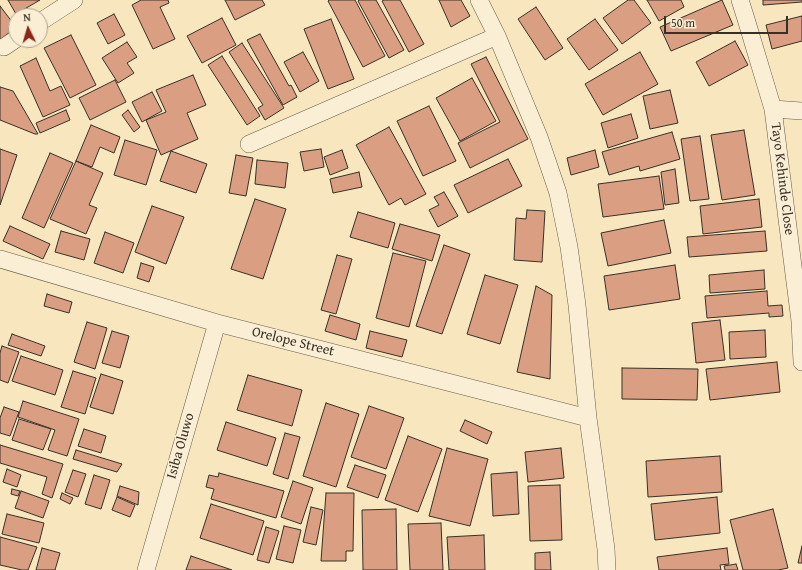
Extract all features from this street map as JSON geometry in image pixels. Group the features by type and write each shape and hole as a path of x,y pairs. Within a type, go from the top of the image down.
{"street":[{"path":"48,17 74,0"},
{"path":"479,0 497,36 539,137 558,193 569,247 577,305 588,418 606,549 607,570"},
{"name":"Tayo Kehinde Close","path":"740,0 773,109 801,321 802,362"},
{"path":"249,144 497,36"},
{"path":"773,109 802,111"},
{"name":"Orelope Street","path":"0,259 217,323 588,418"},
{"name":"Isiba Oluwo","path":"146,570 217,323"}],"building":[{"path":"8,0 40,0 26,8 13,8"},
{"path":"141,0 168,0 169,3 160,7 175,39 153,49 132,5"},
{"path":"225,0 262,0 265,5 235,20"},
{"path":"355,0 385,56 363,67 328,1"},
{"path":"376,0 404,50 389,58 358,1"},
{"path":"400,0 424,44 409,52 382,1"},
{"path":"439,0 461,0 470,16 451,27"},
{"path":"628,0 634,0 651,23 622,44 603,18"},
{"path":"647,0 681,0 684,7 659,21"},
{"path":"722,0 733,25 671,51 660,27"},
{"path":"763,0 802,0 802,2 763,5"},
{"path":"0,6 8,16 8,34 0,40"},
{"path":"536,7 563,48 545,60 518,19"},
{"path":"114,14 125,35 108,44 97,23"},
{"path":"802,16 802,41 772,49 766,25"},
{"path":"222,18 236,45 202,63 187,36"},
{"path":"331,19 354,79 328,89 304,29"},
{"path":"595,19 618,50 589,70 567,39"},
{"path":"260,34 289,86 291,85 297,97 283,105 247,40"},
{"path":"71,35 96,85 70,98 44,48 48,48 48,46"},
{"path":"735,41 748,65 709,86 696,62"},
{"path":"127,42 137,57 127,63 134,73 118,83 102,58"},
{"path":"242,43 284,108 265,120 258,108 263,105 229,52"},
{"path":"303,52 319,81 300,92 284,62"},
{"path":"640,52 658,84 603,115 585,84"},
{"path":"222,56 260,116 247,125 208,65"},
{"path":"486,57 528,139 470,168 458,143 500,122 471,64"},
{"path":"36,58 50,91 61,86 70,105 43,117 20,66"},
{"path":"193,75 206,105 187,113 198,139 161,155 146,120 166,112 156,90"},
{"path":"472,78 496,121 460,141 436,98"},
{"path":"115,80 126,102 90,120 79,98"},
{"path":"0,87 13,91 38,134 0,120"},
{"path":"670,90 678,123 650,129 643,96"},
{"path":"152,92 162,111 142,122 132,102"},
{"path":"429,106 456,161 423,176 397,121"},
{"path":"66,110 70,120 40,133 36,123"},
{"path":"128,110 140,127 134,132 122,115"},
{"path":"631,114 638,138 608,148 601,123"},
{"path":"91,125 120,137 114,153 100,147 92,167 76,161"},
{"path":"389,127 426,194 405,205 401,198 389,205 356,145"},
{"path":"744,130 755,195 722,200 711,135"},
{"path":"672,132 680,159 640,171 639,166 609,175 602,152"},
{"path":"700,136 709,199 690,201 681,139"},
{"path":"125,140 157,150 146,185 114,175"},
{"path":"0,149 17,155 0,205"},
{"path":"321,149 324,167 304,171 300,152"},
{"path":"342,150 348,168 330,175 324,157"},
{"path":"595,150 599,167 571,175 567,158"},
{"path":"171,151 207,164 196,193 160,181"},
{"path":"50,153 73,163 44,228 22,218"},
{"path":"236,155 253,158 246,196 229,193"},
{"path":"508,159 522,186 468,213 454,185"},
{"path":"257,160 288,163 285,188 255,184"},
{"path":"76,161 103,173 89,205 97,208 86,234 50,219"},
{"path":"675,169 679,203 665,205 661,172"},
{"path":"359,172 362,187 333,193 330,179"},
{"path":"659,176 664,209 603,217 598,184"},
{"path":"444,192 458,216 438,227 429,210 439,205 434,197"},
{"path":"255,199 286,209 263,279 231,269"},
{"path":"759,199 762,227 703,234 700,206"},
{"path":"152,206 184,217 166,264 135,252"},
{"path":"527,210 545,211 542,262 514,260 516,218 526,219"},
{"path":"358,212 395,223 388,248 350,237"},
{"path":"664,220 671,253 608,266 601,233"},
{"path":"400,224 440,235 432,261 392,249"},
{"path":"10,226 50,244 43,259 3,241"},
{"path":"61,231 90,239 84,260 55,252"},
{"path":"765,231 767,251 689,257 687,237"},
{"path":"105,232 134,243 123,273 94,263"},
{"path":"444,245 470,254 442,334 416,326"},
{"path":"393,253 426,261 409,327 376,318"},
{"path":"337,255 352,259 336,314 321,310"},
{"path":"141,263 154,267 149,282 137,278"},
{"path":"675,265 680,299 609,310 604,276"},
{"path":"764,270 765,289 710,293 709,275"},
{"path":"485,275 518,285 500,344 467,334"},
{"path":"536,286 552,295 550,379 517,372"},
{"path":"767,291 768,306 782,305 783,316 769,317 769,313 707,318 705,296"},
{"path":"47,294 72,302 69,313 44,306"},
{"path":"330,315 360,324 356,340 325,331"},
{"path":"720,320 725,360 696,363 692,323"},
{"path":"87,322 107,328 95,369 74,362"},
{"path":"765,330 766,357 730,359 729,332"},
{"path":"112,331 129,336 120,368 102,363"},
{"path":"370,331 407,340 402,357 366,348"},
{"path":"12,334 45,346 41,356 8,345"},
{"path":"2,346 19,352 8,383 0,380 0,353"},
{"path":"21,356 63,370 55,395 12,381"},
{"path":"777,362 780,392 710,400 706,369"},
{"path":"622,368 698,369 697,400 622,399"},
{"path":"73,371 96,378 85,414 61,407"},
{"path":"101,374 123,381 113,414 90,407"},
{"path":"248,375 302,390 292,426 237,410"},
{"path":"23,401 79,419 67,456 48,450 55,430 18,417"},
{"path":"326,403 359,414 336,487 303,476"},
{"path":"369,406 404,418 386,469 351,457"},
{"path":"4,407 19,412 10,436 0,433 0,418"},
{"path":"19,419 51,429 43,450 12,440"},
{"path":"465,420 492,432 487,444 460,431"},
{"path":"226,422 276,438 267,466 217,450"},
{"path":"84,429 106,436 101,453 78,446"},
{"path":"285,433 300,437 288,479 273,474"},
{"path":"408,436 442,449 418,512 385,500"},
{"path":"0,445 63,464 52,498 42,494 47,477 0,463"},
{"path":"447,448 488,459 470,526 429,516"},
{"path":"561,448 564,478 528,482 525,452"},
{"path":"76,450 122,464 117,472 73,459"},
{"path":"720,456 722,492 648,497 646,461"},
{"path":"355,465 386,475 378,498 347,487"},
{"path":"7,469 21,475 17,487 3,482"},
{"path":"73,470 86,474 78,497 65,492"},
{"path":"517,472 519,514 493,516 491,474"},
{"path":"219,473 284,491 276,518 211,499 214,489 206,487 209,475 218,477"},
{"path":"94,475 110,480 101,509 85,504"},
{"path":"293,481 313,488 301,524 281,517"},
{"path":"560,485 562,540 530,541 528,486"},
{"path":"120,486 139,492 138,505 117,496"},
{"path":"12,489 20,491 18,496 11,494"},
{"path":"21,491 49,501 43,518 15,508"},
{"path":"62,493 73,498 70,504 60,499"},
{"path":"326,493 354,493 353,551 346,551 346,561 321,561"},
{"path":"117,497 135,505 130,517 112,510"},
{"path":"717,497 720,533 655,540 651,504"},
{"path":"211,504 264,521 253,555 200,538"},
{"path":"311,507 323,510 316,545 303,542"},
{"path":"396,509 397,570 363,570 362,510"},
{"path":"773,509 788,568 778,570 743,570 730,520"},
{"path":"7,514 44,523 39,543 2,534"},
{"path":"441,523 443,570 410,570 408,524"},
{"path":"284,526 301,530 293,563 276,559"},
{"path":"266,527 279,531 269,563 257,560"},
{"path":"484,535 485,570 449,570 447,537"},
{"path":"0,537 37,547 28,570 0,565"},
{"path":"802,546 802,563 798,563"},
{"path":"42,548 60,553 55,570 36,570"},
{"path":"727,548 729,564 720,565 721,570 659,570 657,557"},
{"path":"550,552 551,570 535,570 535,553"},
{"path":"191,556 232,570 186,570"},
{"path":"736,564 738,570 725,570 724,566"}]}
